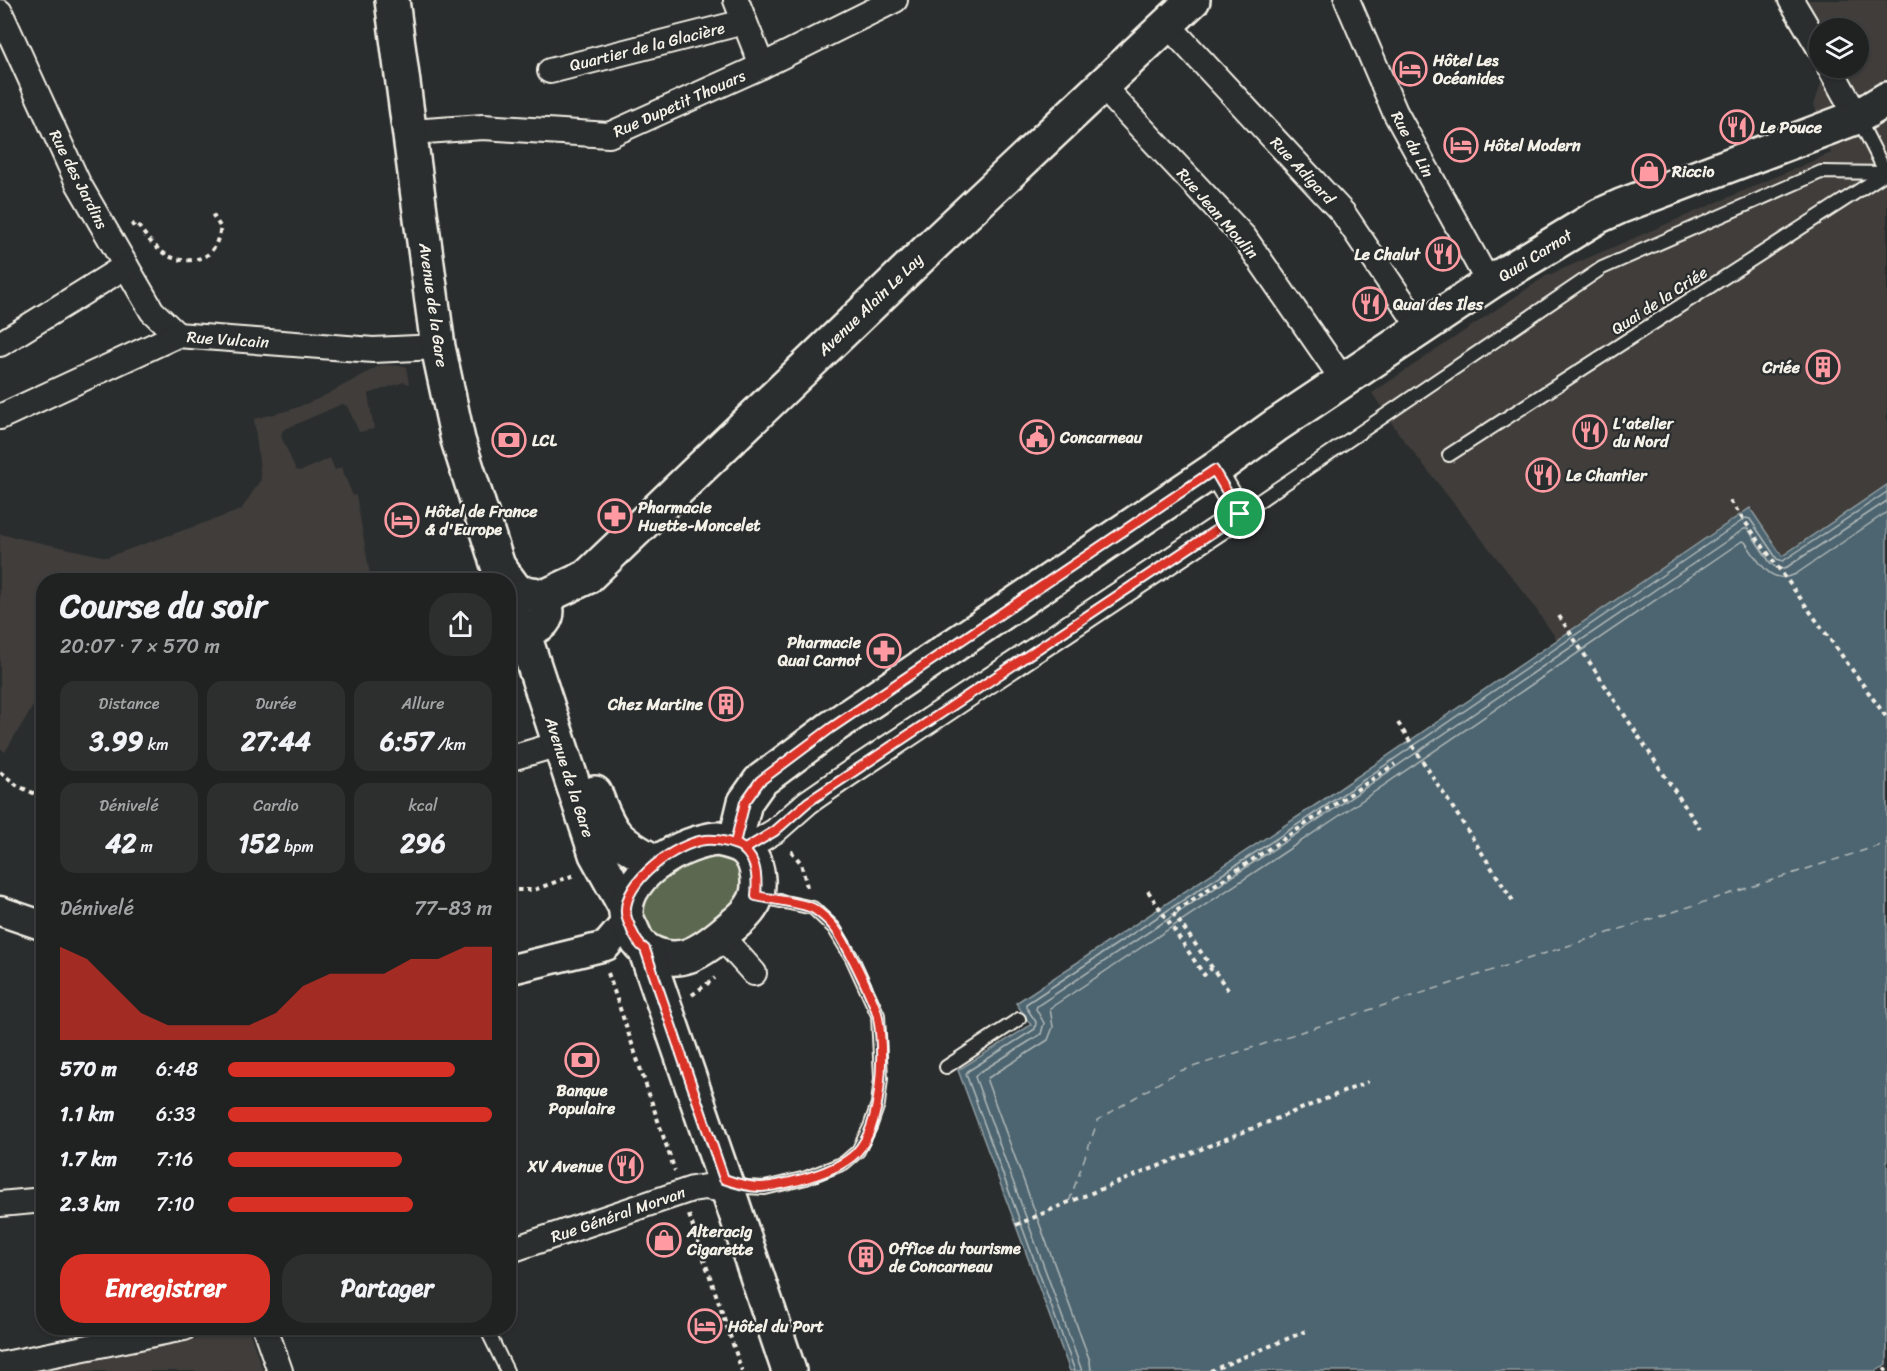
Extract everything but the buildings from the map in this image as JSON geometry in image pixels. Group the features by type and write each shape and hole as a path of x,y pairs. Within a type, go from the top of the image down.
{"main road":[{"name":"Avenue de la Gare","path":"392,0 438,346 458,440 498,566 503,573"},
{"name":"Avenue Alain Le Lay","path":"530,609 587,577 1192,0"},
{"name":"Quai Carnot","path":"740,846 745,802 760,781 831,728 1492,281 1577,228 1621,206 1857,117 1887,99"},
{"name":"Avenue de la Gare","path":"516,590 530,609 605,823 615,835 645,857"},
{"name":"Avenue de la Gare","path":"530,609 526,641 601,866 627,914"},
{"path":"718,839 740,846 754,861 758,876 756,896 747,912 707,947 684,957 656,955 638,944 627,914 631,892 642,877 645,857 703,840 718,839"},
{"path":"645,949 789,1371"},
{"path":"671,1021 684,957"}],"street":[{"name":"Rue Dupetit Thouars","path":"411,132 483,128 609,135 762,66 895,0"},
{"name":"Rue du Lin","path":"1347,0 1395,112 1481,268 1492,281"},
{"path":"1791,0 1809,30"},
{"name":"Quartier de la Glacière","path":"550,71 740,11 762,66"},
{"name":"Rue des Jardins","path":"0,12 78,183 152,311 177,335"},
{"name":"Rue Adigard","path":"1167,24 1344,213 1421,329"},
{"path":"1836,78 1857,117"},
{"name":"Rue Jean Moulin","path":"1101,85 1244,237 1343,381"},
{"path":"0,344 126,266"},
{"name":"Rue Vulcain","path":"0,417 177,335 374,350 438,346"},
{"path":"740,846 775,831 808,802 1240,514 1214,470"},
{"path":"516,757 559,744"},
{"path":"0,910 36,923"},
{"path":"516,968 606,946 627,914"},
{"path":"720,935 754,973"},
{"name":"Rue Général Morvan","path":"516,1248 692,1189 726,1184"},
{"path":"0,1204 36,1201"},
{"path":"0,1365 149,1335"},
{"path":"267,1335 280,1371"}],"lane":[{"path":"1240,514 1602,268 1821,172 1887,173 1857,117"},
{"name":"Quai de la Criée","path":"1449,455 1887,173"},
{"path":"726,1184 765,1188 806,1178 844,1163 858,1151 870,1127 878,1104 881,1078 878,1015 852,958 834,927 813,908 756,896"},
{"path":"946,1067 1019,1019"},
{"path":"489,1335 507,1371"}],"path":[{"path":"110,239 136,223 154,246 167,255 184,261 203,258 213,249 221,228 211,212"},
{"path":"1731,501 1887,718"},
{"path":"1559,616 1700,829"},
{"path":"1398,723 1515,904"},
{"path":"1228,990 1173,913 1395,764"},
{"path":"0,772 18,786 36,794"},
{"path":"516,890 534,890 601,866"},
{"path":"1148,891 1204,975 1212,968"},
{"path":"1016,1225 1368,1082"},
{"path":"1210,1371 1306,1331"}],"shaded area":[{"path":"1774,0 1887,0 1887,485 1782,556 1750,509 1557,640 1529,599 1399,434 1372,393 1546,276 1831,153 1814,105 1821,78 1869,78 1869,18 1809,18 1809,58"},
{"path":"381,365 406,366 409,384 404,382 368,394 374,429 359,432 347,406 342,404 283,430 281,436 296,470 301,471 330,458 335,470 341,467 353,496 356,495 370,573 36,573 36,701 5,752 0,748 0,534 107,557 241,510 261,479 254,419 290,410 320,398"},
{"path":"214,1335 250,1335 263,1371 38,1371"}],"green space":[{"path":"709,852 739,861 742,881 739,895 730,906 690,940 677,945 661,941 648,930 644,922 642,906 646,898 660,881"}],"water":[{"path":"1887,485 1887,1364 1875,1371 1070,1371 958,1070 1031,1025 1016,1003 1323,800 1750,508 1782,556"}],"ferry route":[{"path":"1069,1202 1098,1120 1177,1072 1887,843"}],"place":[{"name":"Hôtel Les Océanides","path":"1410,69"},
{"name":"Le Pouce","path":"1737,127"},
{"name":"Hôtel Modern","path":"1461,145"},
{"name":"Riccio","path":"1649,171"},
{"name":"Le Chalut","path":"1443,254"},
{"name":"Quai des Iles","path":"1370,304"},
{"name":"Criée","path":"1823,367"},
{"name":"L'atelier du Nord","path":"1590,432"},
{"name":"Concarneau","path":"1037,437"},
{"name":"LCL","path":"509,440"},
{"name":"Le Chantier","path":"1543,475"},
{"name":"Pharmacie Huette-Moncelet","path":"615,516"},
{"name":"Hôtel de France & d'Europe","path":"402,520"},
{"name":"Pharmacie Quai Carnot","path":"884,651"},
{"name":"Chez Martine","path":"726,704"},
{"name":"Banque Populaire","path":"582,1060"},
{"name":"XV Avenue","path":"626,1166"},
{"name":"Alteracig Cigarette","path":"664,1240"},
{"name":"Office du tourisme de Concarneau","path":"866,1257"},
{"name":"Hôtel du Port","path":"705,1326"}],"route":[{"path":"1240,514 808,802 775,831 745,849 735,843 718,839 703,840 685,846 657,863 642,877 631,892 626,914 638,944 645,949 724,1179 746,1187 765,1188 806,1178 844,1163 858,1151 870,1127 878,1104 881,1078 878,1015 852,958 834,927 813,908 756,896 758,876 754,861 745,849 735,843 739,819 745,802 760,781 831,728 1092,550 1214,470 1240,514"}]}
